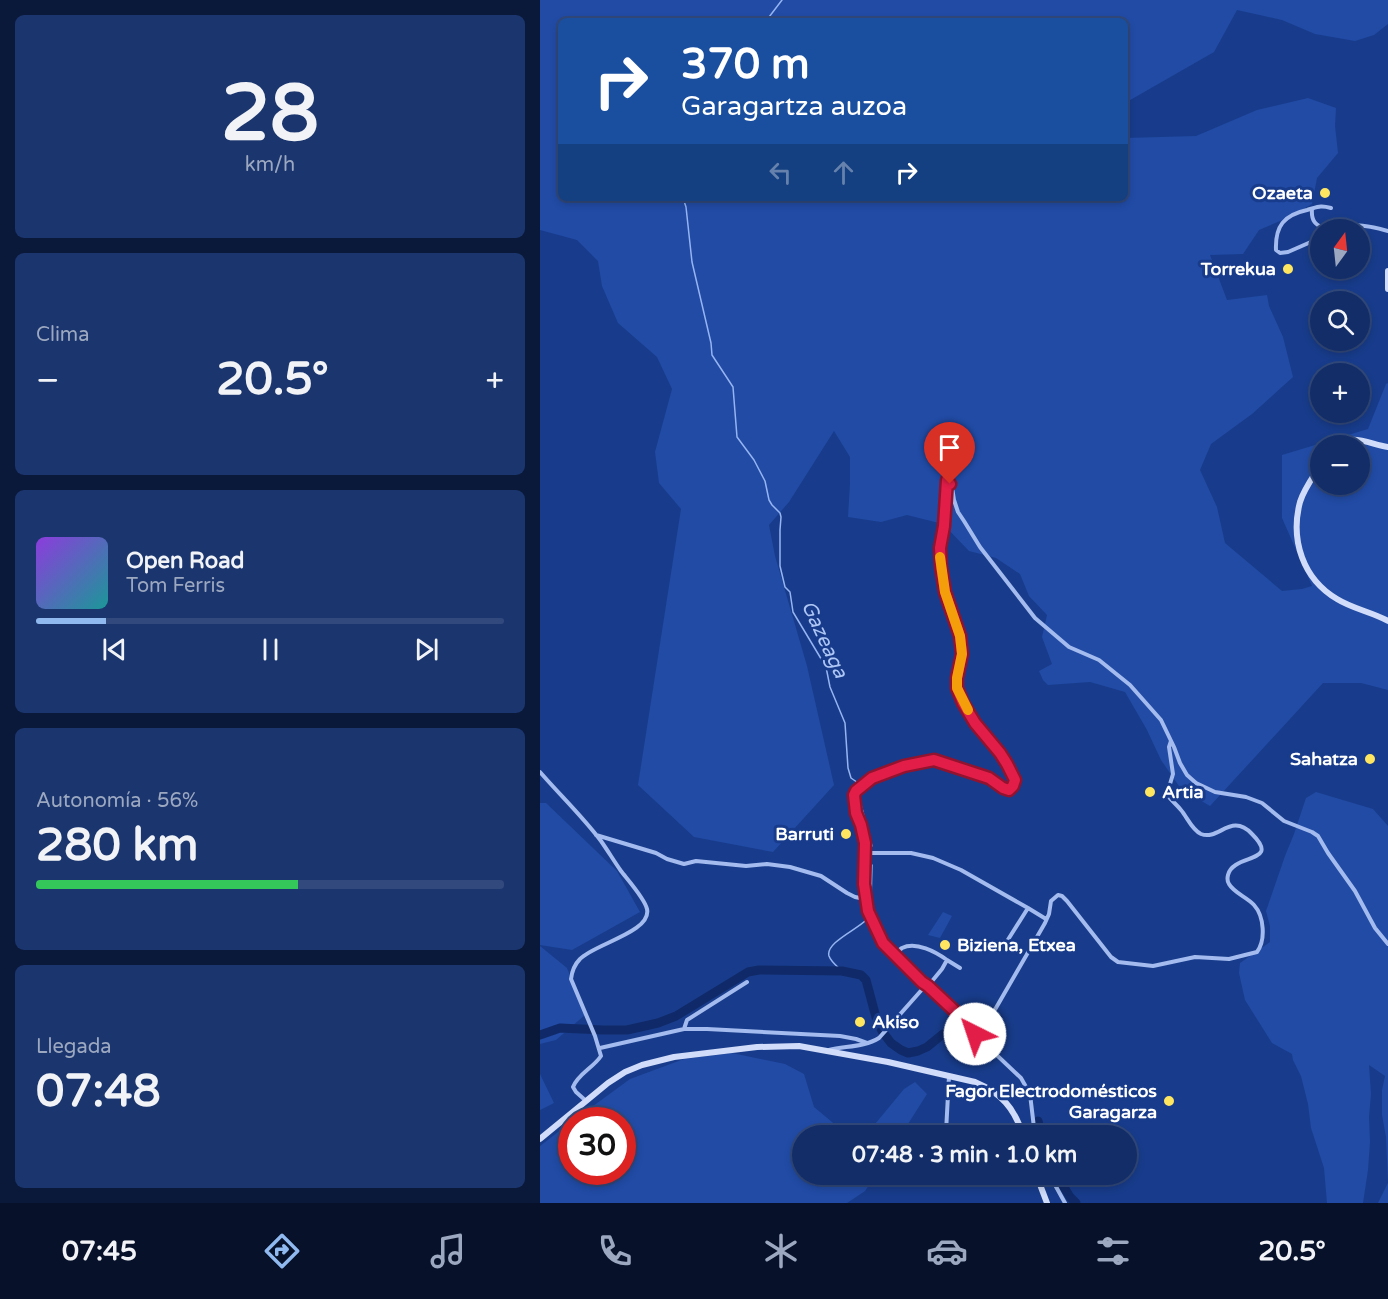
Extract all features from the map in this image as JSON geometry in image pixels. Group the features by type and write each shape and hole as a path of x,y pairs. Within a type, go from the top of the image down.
{"main road":[{"path":"1388,271 1388,289"},
{"path":"1370,443 1388,447"},
{"path":"1310,484 1300,502 1298,513 1298,544 1305,568 1316,582 1336,598 1388,621"},
{"path":"540,1139 608,1083 642,1065 674,1057 782,1046 826,1050 975,1082 997,1093 1010,1107 1019,1125"},
{"path":"1040,1185 1047,1203"}],"street":[{"path":"1310,242 1288,252 1280,253 1276,250 1277,235 1283,222 1295,213 1312,208 1323,206 1331,208"},
{"path":"1312,208 1312,219"},
{"path":"1370,227 1388,231"},
{"path":"1034,1125 1030,1094 1021,1078 883,943 865,900 865,843 856,813 854,795 872,778 904,766 934,760 989,778 1009,790 1015,780 1000,753 975,723 957,688 962,654 960,636 945,592 940,548 947,480 952,487 954,500 964,521 1035,618 1069,647 1099,660 1130,685 1161,720 1184,769 1196,783 1215,792 1262,802 1284,820 1318,836 1356,891 1375,928 1388,944"},
{"path":"986,1027 1049,914 1051,901 1058,896 1062,896 1111,957 1118,962 1153,966 1199,956 1218,959 1236,958 1257,952 1261,946 1263,933 1257,909 1227,881 1229,873 1237,864 1259,856 1262,850 1260,843 1247,829 1239,826 1206,836 1198,833 1167,794 1173,774 1170,755 1171,741"},
{"path":"540,772 596,835 640,895 647,910 646,920 637,928 593,950 581,958 573,970 571,979 596,1036 601,1056 573,1087 585,1100"},
{"path":"596,835 684,864 696,861 746,866 767,864 790,867 821,876 847,893 865,900"},
{"path":"865,853 931,857 961,870 1046,919"},
{"path":"1004,946 1028,908"},
{"path":"894,955 902,948 916,947 934,952 960,968"},
{"path":"826,1050 874,1042 887,1031 947,960"},
{"path":"684,1029 687,1020 747,982"},
{"path":"975,1034 979,1027 986,1027 992,1035 988,1042 984,1043"},
{"path":"600,1048 684,1029 840,1036 867,1043"},
{"path":"946,1125 949,1076"},
{"path":"1055,1185 1065,1203"}],"shaded area":[{"path":"540,0 1388,0 1388,24 1374,35 1355,41 1315,34 1282,20 1237,10 1214,52 1128,101 1128,18 558,18 558,201 1128,201 1128,138 1196,136 1257,110 1308,98 1336,108 1338,153 1317,178 1312,204 1259,230 1243,254 1210,255 1227,300 1267,295 1269,306 1283,337 1293,377 1252,414 1211,444 1200,470 1217,507 1225,543 1282,591 1312,586 1282,518 1282,455 1310,447 1310,495 1370,495 1370,435 1348,435 1368,429 1388,383 1388,690 1361,683 1323,683 1210,806 1181,789 1161,760 1125,692 1090,682 1048,685 1043,680 1039,671 1052,664 1042,637 1047,615 1029,596 1020,574 996,558 969,551 943,524 907,515 881,522 848,517 850,457 834,431 789,502 769,525 775,556 807,666 834,785 773,852 694,837 638,785 681,509 659,483 655,452 672,389 657,357 618,323 602,286 598,261 577,240 540,230"},
{"path":"1316,792 1373,809 1388,826 1388,1183 1386,1137 1382,1115 1382,1090 1385,1076 1369,1065 1370,1142 1363,1203 1327,1203 1324,1168 1311,1128 1301,1076 1292,1054 1272,1043 1245,1000 1239,973 1240,963 1270,942 1270,926 1266,911 1306,798"},
{"path":"540,803 546,803 617,871 640,912 572,950 540,945"},
{"path":"943,912 952,916 940,938 928,935"},
{"path":"540,946 567,968 586,1014 556,1040 540,1044"},
{"path":"732,1053 785,1064 804,1074 814,1107 836,1125 792,1125 792,1185 869,1185 865,1191 847,1203 540,1203 540,1146 558,1132 558,1185 636,1185 636,1107 592,1107 630,1079 684,1059"},
{"path":"540,1074 554,1103 540,1110"},
{"path":"915,1082 927,1094 907,1125 874,1125 904,1089"},
{"path":"1388,1183 1388,1203 1378,1203"}],"waterway":[{"path":"768,18 782,0"},
{"name":"Gazeaga","path":"684,201 692,262 712,355 733,387 737,437 754,460 765,481 769,500 780,513 780,566 785,587 790,592 793,612 826,667 830,687 845,723 848,768 851,778 861,785"},
{"name":"Gazeaga","path":"861,789 859,797 872,846"},
{"name":"Gazeaga","path":"871,902 872,865"},
{"name":"Gazeaga","path":"842,971 831,960 829,951 837,941 866,920"},
{"path":"540,1035 560,1028 627,1030 658,1023 676,1016 748,972 759,970 842,971 861,975 866,980 882,1031 891,1043 908,1053 927,1047 943,1034 965,1036"},
{"path":"1038,1121 1039,1125"},
{"path":"1063,1185 1076,1203"}],"slow traffic":[{"path":"940,557 945,592 960,636 962,654 957,688 968,710"}],"place":[{"name":"Ozaeta","path":"1325,193"},
{"name":"Torrekua","path":"1288,269"},
{"name":"Sahatza","path":"1370,759"},
{"name":"Artia","path":"1150,792"},
{"name":"Barruti","path":"846,834"},
{"name":"Biziena, Etxea","path":"945,945"},
{"name":"Akiso","path":"860,1022"},
{"name":"Fagor Electrodomésticos Garagarza","path":"1169,1101"}],"route":[{"path":"950,484 947,480 940,548 945,592 960,636 962,654 957,688 975,723 1007,764 1015,780 1009,790 989,778 934,760 904,766 872,778 854,795 856,813 865,843 866,907 874,926 883,943 960,1016 975,1034"}]}
